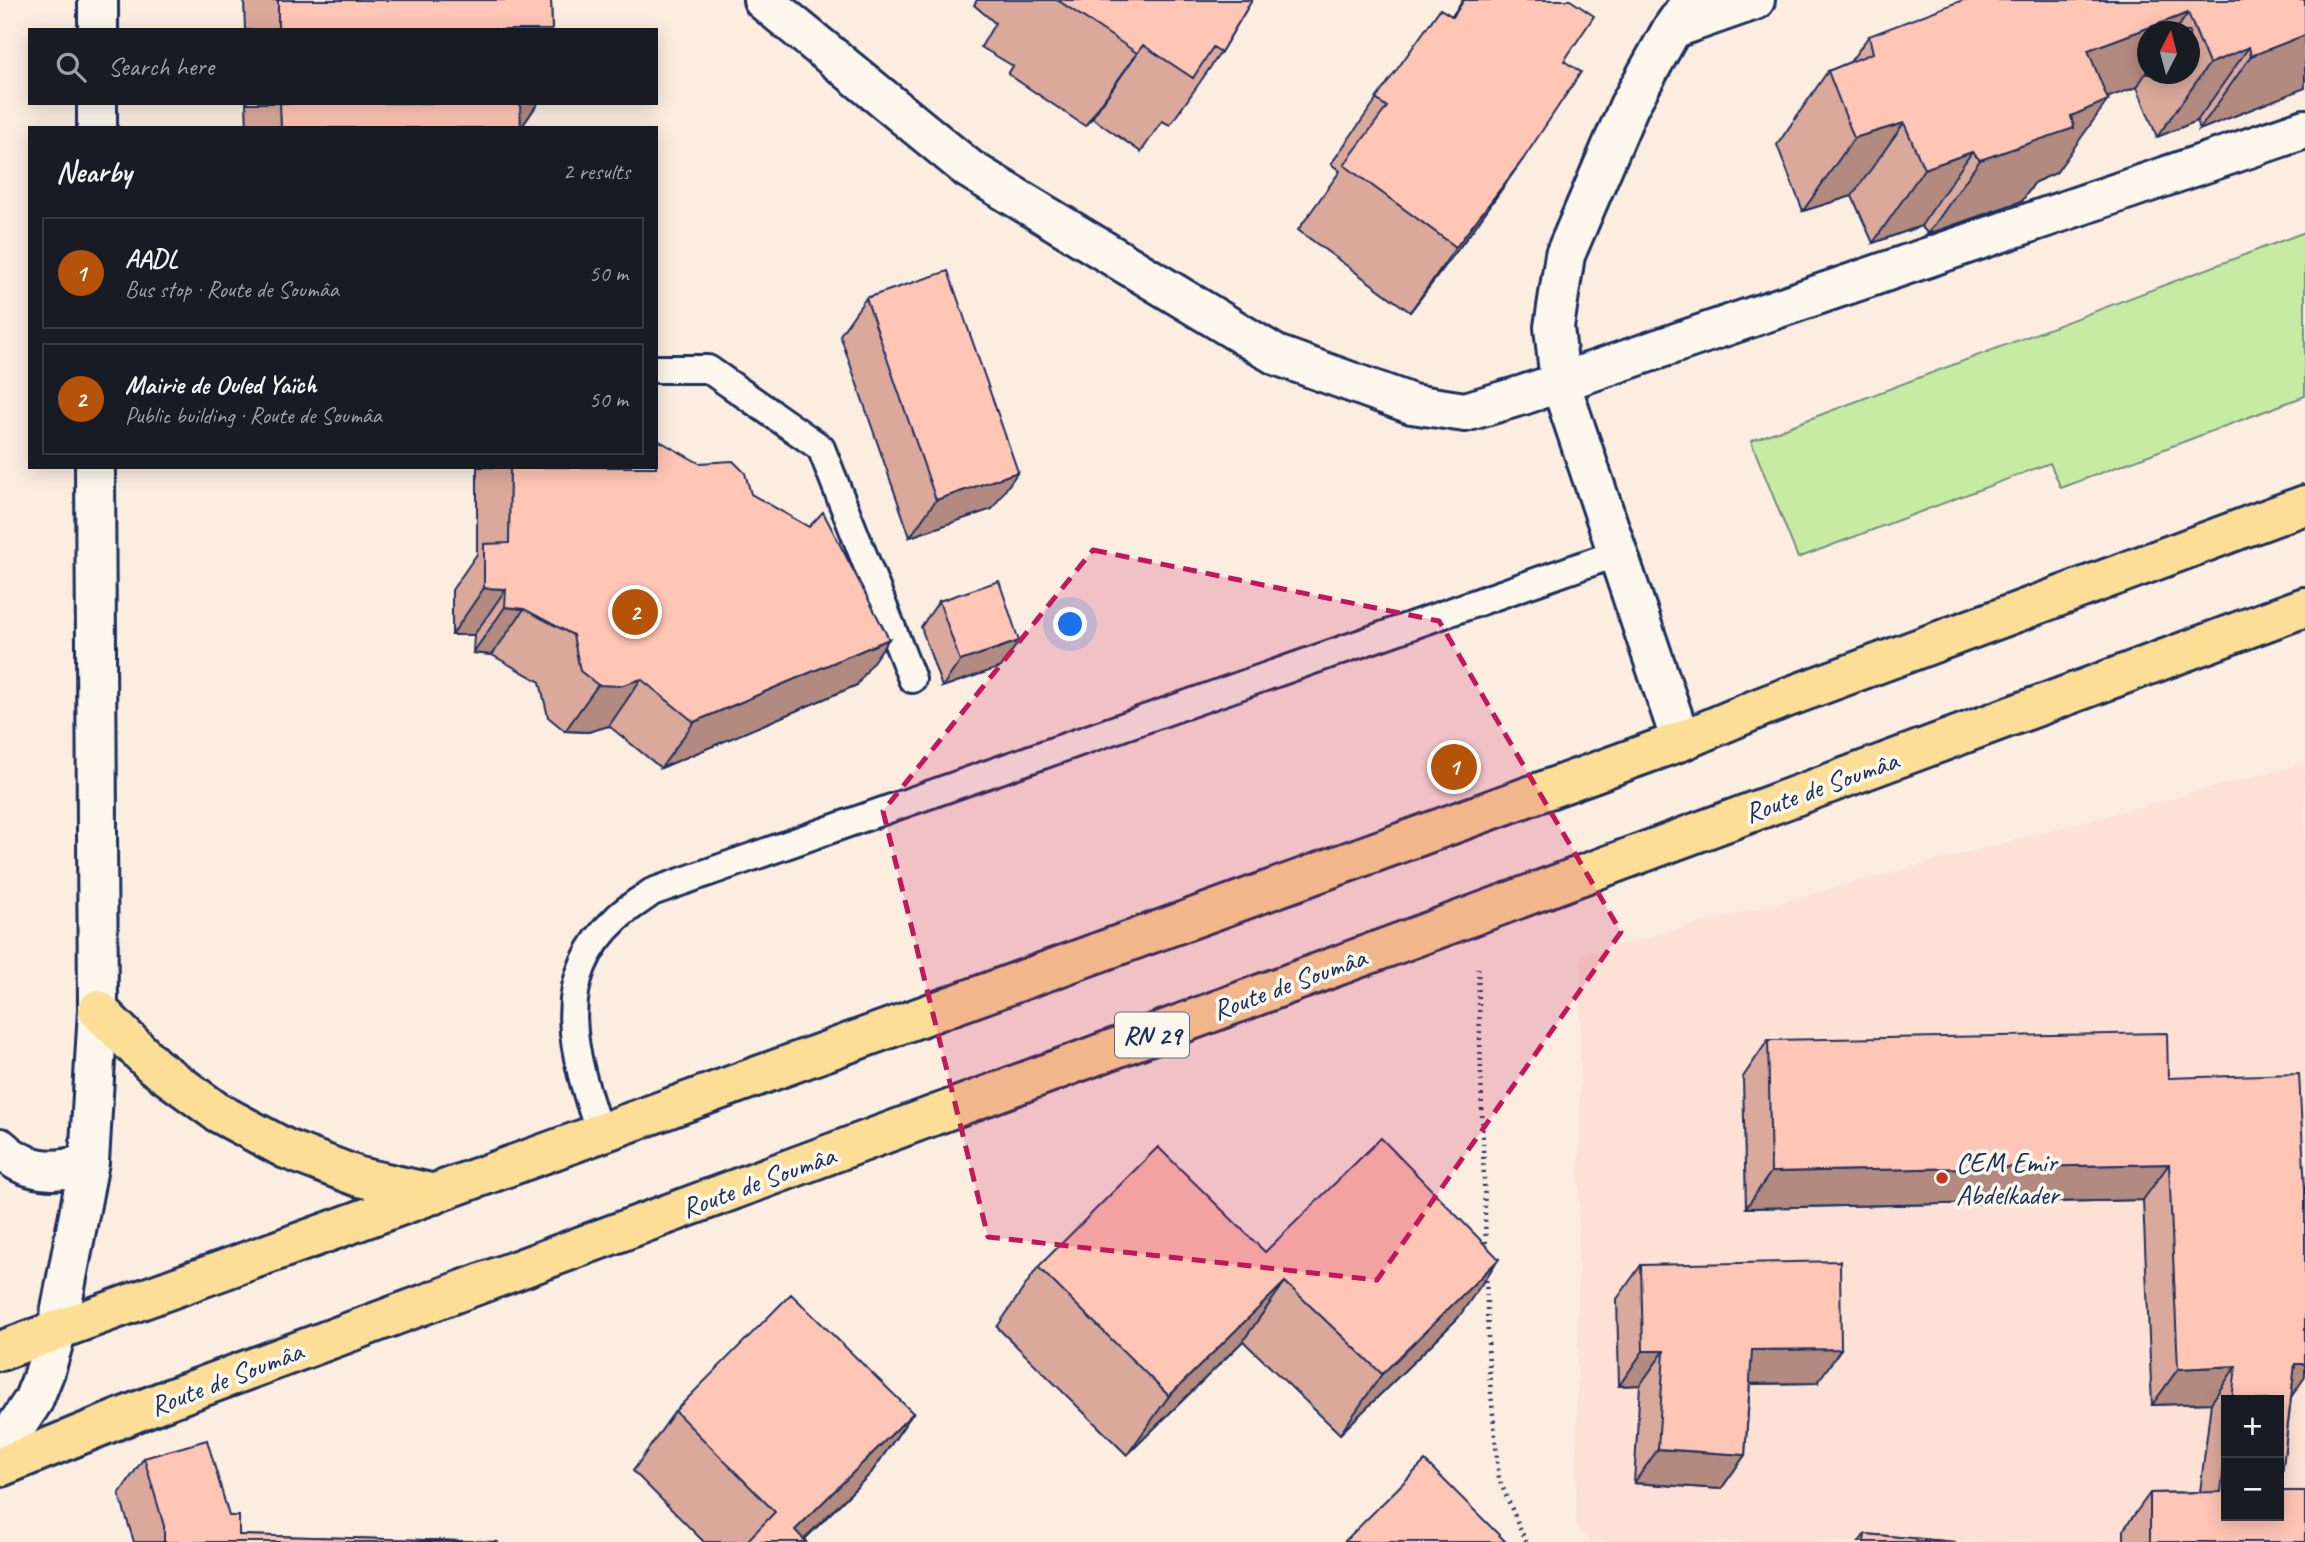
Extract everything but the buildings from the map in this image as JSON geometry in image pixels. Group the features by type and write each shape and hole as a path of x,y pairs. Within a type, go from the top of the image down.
{"highway":[{"path":"0,1351 1681,741 1764,706 2305,505"},
{"name":"Route de Soumâa","path":"0,1467 162,1402 2305,607"},
{"path":"98,1010 154,1066 228,1118 286,1149 359,1177 435,1194"}],"street":[{"path":"98,0 98,28"},
{"path":"763,0 969,169 1276,355 1412,404 1465,412 2305,129"},
{"path":"1681,741 1560,382 1554,327 1565,255 1629,106 1682,14 1755,0"},
{"path":"97,105 97,126"},
{"path":"0,1451 16,1431 33,1401 57,1330 89,1162 98,1010 95,469"},
{"path":"0,1148 11,1158 30,1167 50,1171 70,1169 89,1162"}],"lane":[{"path":"658,369 708,369 821,447 912,679"},
{"path":"600,1134 572,1039 574,995 589,953 616,919 652,892 1618,553"}],"path":[{"path":"1477,914 1489,1371 1499,1479 1526,1542"}],"highlighted area":[{"path":"1093,550 1439,621 1621,932 1377,1280 988,1237 883,811"}],"shaded area":[{"name":"CEM Emir Abdelkader","path":"2305,763 2305,1542 1590,1542 1576,1526 1581,955"}],"green space":[{"path":"2305,232 2305,396 2061,488 2050,463 1798,558 1751,441"}],"place":[{"name":"Mairie de Ouled Yaïch","path":"635,612"},
{"name":"AADL","path":"1454,767"},
{"name":"CEM Emir Abdelkader","path":"1942,1178"}]}
